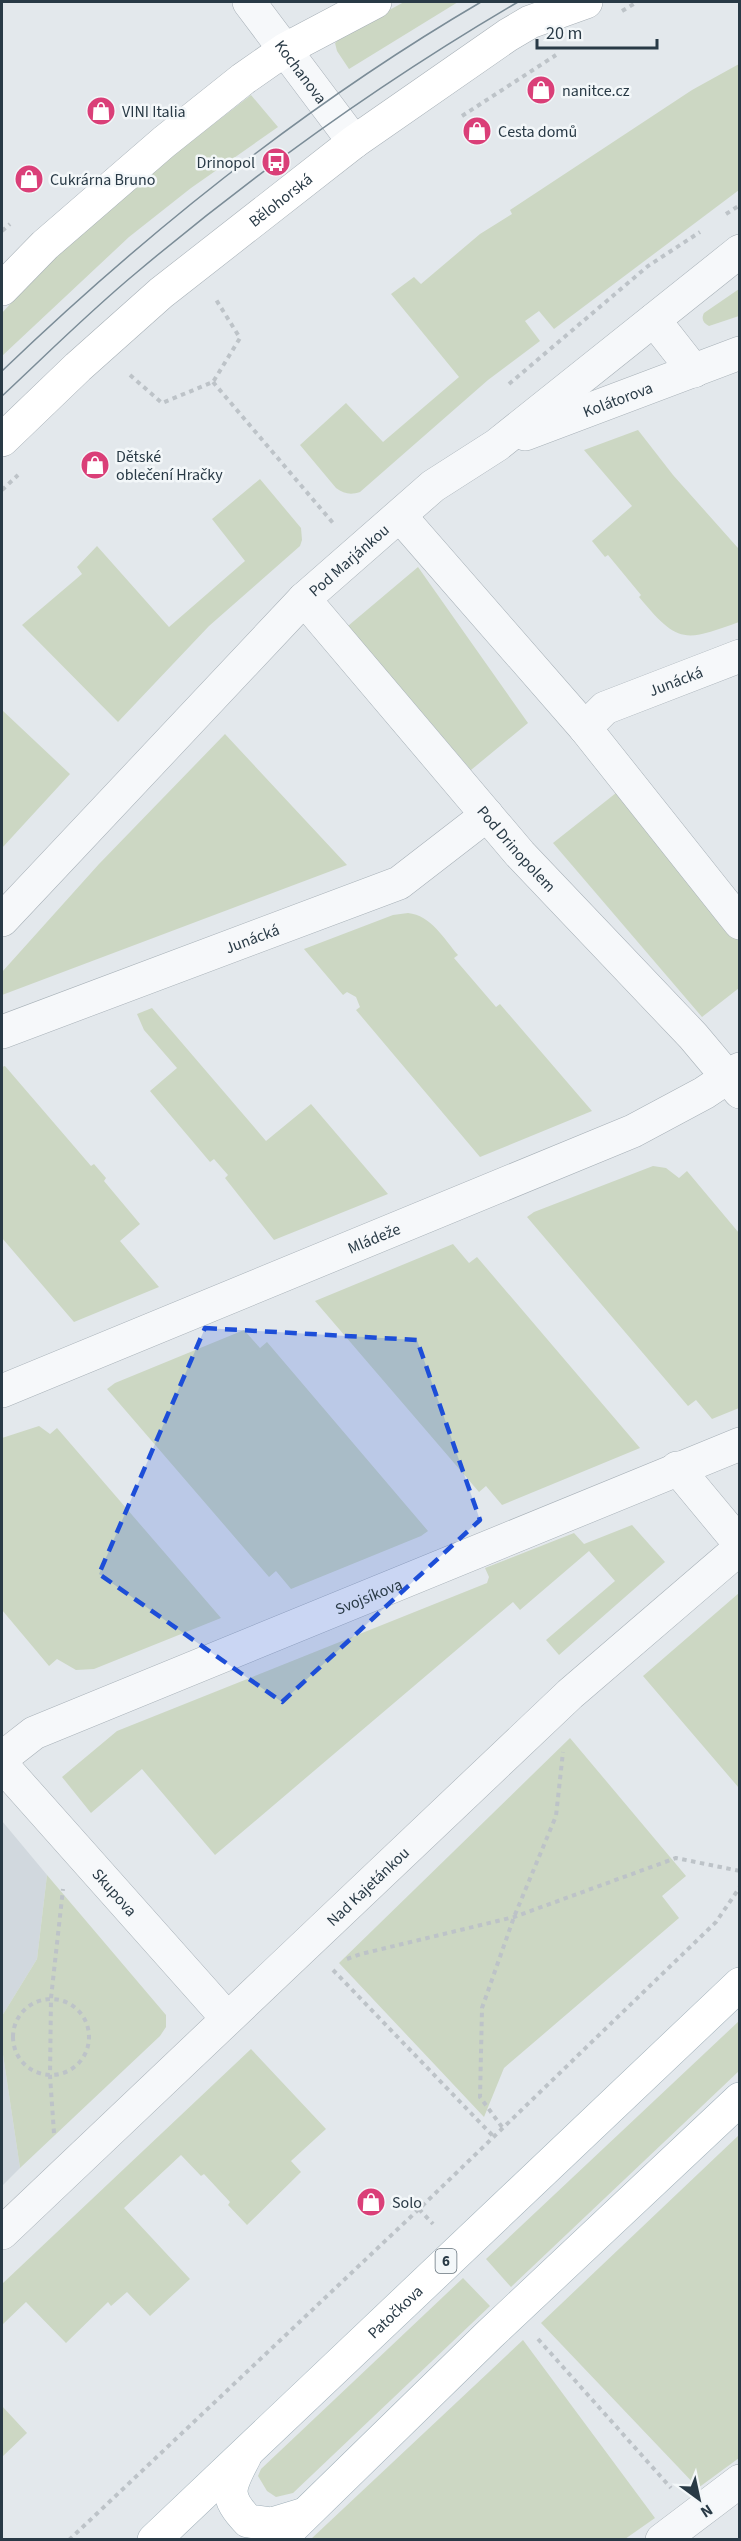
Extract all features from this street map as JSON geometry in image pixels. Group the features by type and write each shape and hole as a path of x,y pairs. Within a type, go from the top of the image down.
{"main road":[{"path":"2,289 45,245 164,142 243,79 286,49 375,2"},
{"name":"Bělohorská","path":"2,440 78,367 161,293 354,142 508,35 538,18 600,9"},
{"name":"Patočkova","path":"154,2540 740,1984"},
{"path":"279,2540 489,2335 740,2099"},
{"path":"247,2451 231,2484 233,2506 248,2521 272,2524 305,2514"}],"street":[{"name":"Kochanova","path":"249,2 354,142"},
{"name":"Pod Marjánkou","path":"2,920 304,599 433,486 497,445 740,251"},
{"path":"654,320 694,371"},
{"name":"Kolátorova","path":"497,445 740,353"},
{"path":"400,516 585,728 740,923"},
{"name":"Pod Drinopolem","path":"304,599 520,854 736,1080"},
{"name":"Junácká","path":"585,728 605,708 740,656"},
{"name":"Junácká","path":"2,1032 399,884 487,815"},
{"name":"Mládeže","path":"2,1391 633,1131 736,1080"},
{"name":"Svojsíkova","path":"2,1758 34,1733 740,1444"},
{"name":"Nad Kajetánkou","path":"2,2233 570,1694 740,1546 677,1468"},
{"name":"Skupova","path":"2,1765 227,2019"},
{"path":"662,2540 740,2481"}],"path":[{"path":"600,9 637,2"},
{"path":"458,118 565,49"},
{"path":"207,306 225,291"},
{"path":"130,375 162,403 213,382 240,338 216,298"},
{"path":"121,382 138,367"},
{"path":"213,382 338,529"},
{"path":"2,490 19,474"},
{"path":"502,2127 480,2097 482,2008 514,1917 556,1816 570,1694"},
{"path":"340,1962 361,1954 514,1917 676,1858 740,1871"},
{"path":"55,2144 50,2076 51,1998 64,1880"},
{"path":"69,2540 419,2209 716,1922 740,1887"},
{"path":"329,1966 493,2136"},
{"path":"51,1998 63,2000 74,2006 88,2026 90,2038 88,2050 82,2061 62,2074 50,2076 37,2073 25,2066 17,2056 13,2043 13,2030 26,2007 51,1998"},
{"path":"419,2209 434,2225"},
{"path":"532,2331 695,2515"}],"highlighted area":[{"path":"205,1328 417,1340 480,1520 282,1702 99,1574"}],"shaded area":[{"path":"2,1821 47,1875 37,1959 2,2016"},
{"path":"2,2048 20,2168 2,2186"}],"green space":[{"path":"404,2 458,2 349,69 337,51 335,43 342,36"},
{"path":"739,64 739,190 554,329 539,311 525,321 540,341 488,380 360,492 342,492 336,488 300,445 346,403 383,442 459,377 391,294 414,277 421,284 480,234 512,214 510,210 692,90"},
{"path":"251,95 278,127 191,188 129,237 2,356 2,313 30,283 121,198"},
{"path":"739,289 739,316 709,326 705,324 704,313"},
{"path":"638,430 673,475 738,548 739,622 693,635 683,635 673,631 652,612 608,555 605,557 592,541 632,506 584,450"},
{"path":"260,479 301,528 300,546 209,626 118,722 22,625 82,574 77,567 97,546 169,627 245,561 212,519"},
{"path":"418,567 528,723 471,770 348,626"},
{"path":"2,710 70,774 2,848"},
{"path":"225,734 347,865 2,995 2,972 99,864"},
{"path":"616,793 739,934 739,988 702,1017 553,843"},
{"path":"408,913 424,918 436,929 458,955 454,958 496,1007 500,1004 592,1111 480,1157 356,1010 360,1007 356,997 347,992 343,995 304,949 393,915"},
{"path":"152,1008 266,1141 311,1104 388,1194 274,1240 225,1178 228,1175 214,1159 210,1162 150,1091 177,1068 144,1030 137,1014"},
{"path":"5,1066 91,1166 94,1164 106,1178 104,1181 140,1224 120,1241 159,1287 74,1322 2,1238 2,1067"},
{"path":"653,1166 666,1168 679,1178 687,1171 739,1233 739,1408 712,1419 696,1400 688,1406 527,1217 534,1212"},
{"path":"453,1244 469,1263 477,1257 640,1448 502,1505 486,1486 479,1492 315,1301"},
{"path":"244,1330 260,1348 267,1342 428,1531 421,1536 291,1589 276,1571 269,1577 107,1389 115,1383"},
{"path":"39,1426 50,1434 57,1428 221,1618 94,1669 76,1670 57,1659 49,1666 2,1610 2,1438"},
{"path":"632,1525 665,1562 559,1655 546,1640 615,1581 589,1551 520,1610 513,1602 215,1855 142,1769 91,1813 62,1777 117,1731 487,1583 489,1577 485,1568 574,1533 584,1544"},
{"path":"739,1593 739,1788 643,1676"},
{"path":"570,1738 686,1876 662,1896 679,1918 504,2068 484,2117 339,1963"},
{"path":"47,1875 166,2015 166,2027 160,2036 20,2168 2,2048 2,2016 37,1959"},
{"path":"739,2021 739,2071 511,2287 486,2259"},
{"path":"251,2049 326,2129 291,2161 301,2172 247,2225 228,2205 230,2202 204,2174 201,2176 181,2155 124,2208 190,2279 150,2316 127,2292 111,2306 108,2302 66,2343 26,2302 2,2325 2,2284"},
{"path":"739,2135 739,2458 698,2488 541,2323"},
{"path":"463,2278 490,2306 293,2493 276,2497 267,2491 258,2476 261,2469"},
{"path":"523,2340 655,2518 625,2539 311,2539"},
{"path":"2,2406 27,2433 2,2457"}],"tram line":[{"path":"2,371 114,269 231,173 353,83 416,41 481,2"},
{"path":"2,396 119,288 227,199 369,96 518,2"}],"place":[{"name":"nanitce.cz","path":"541,90"},
{"name":"VINI Italia","path":"101,111"},
{"name":"Cesta domů","path":"477,131"},
{"name":"Drinopol","path":"276,162"},
{"name":"Cukrárna Bruno","path":"29,179"},
{"name":"Dětské oblečení Hračky","path":"95,465"},
{"name":"Solo","path":"371,2202"}]}
